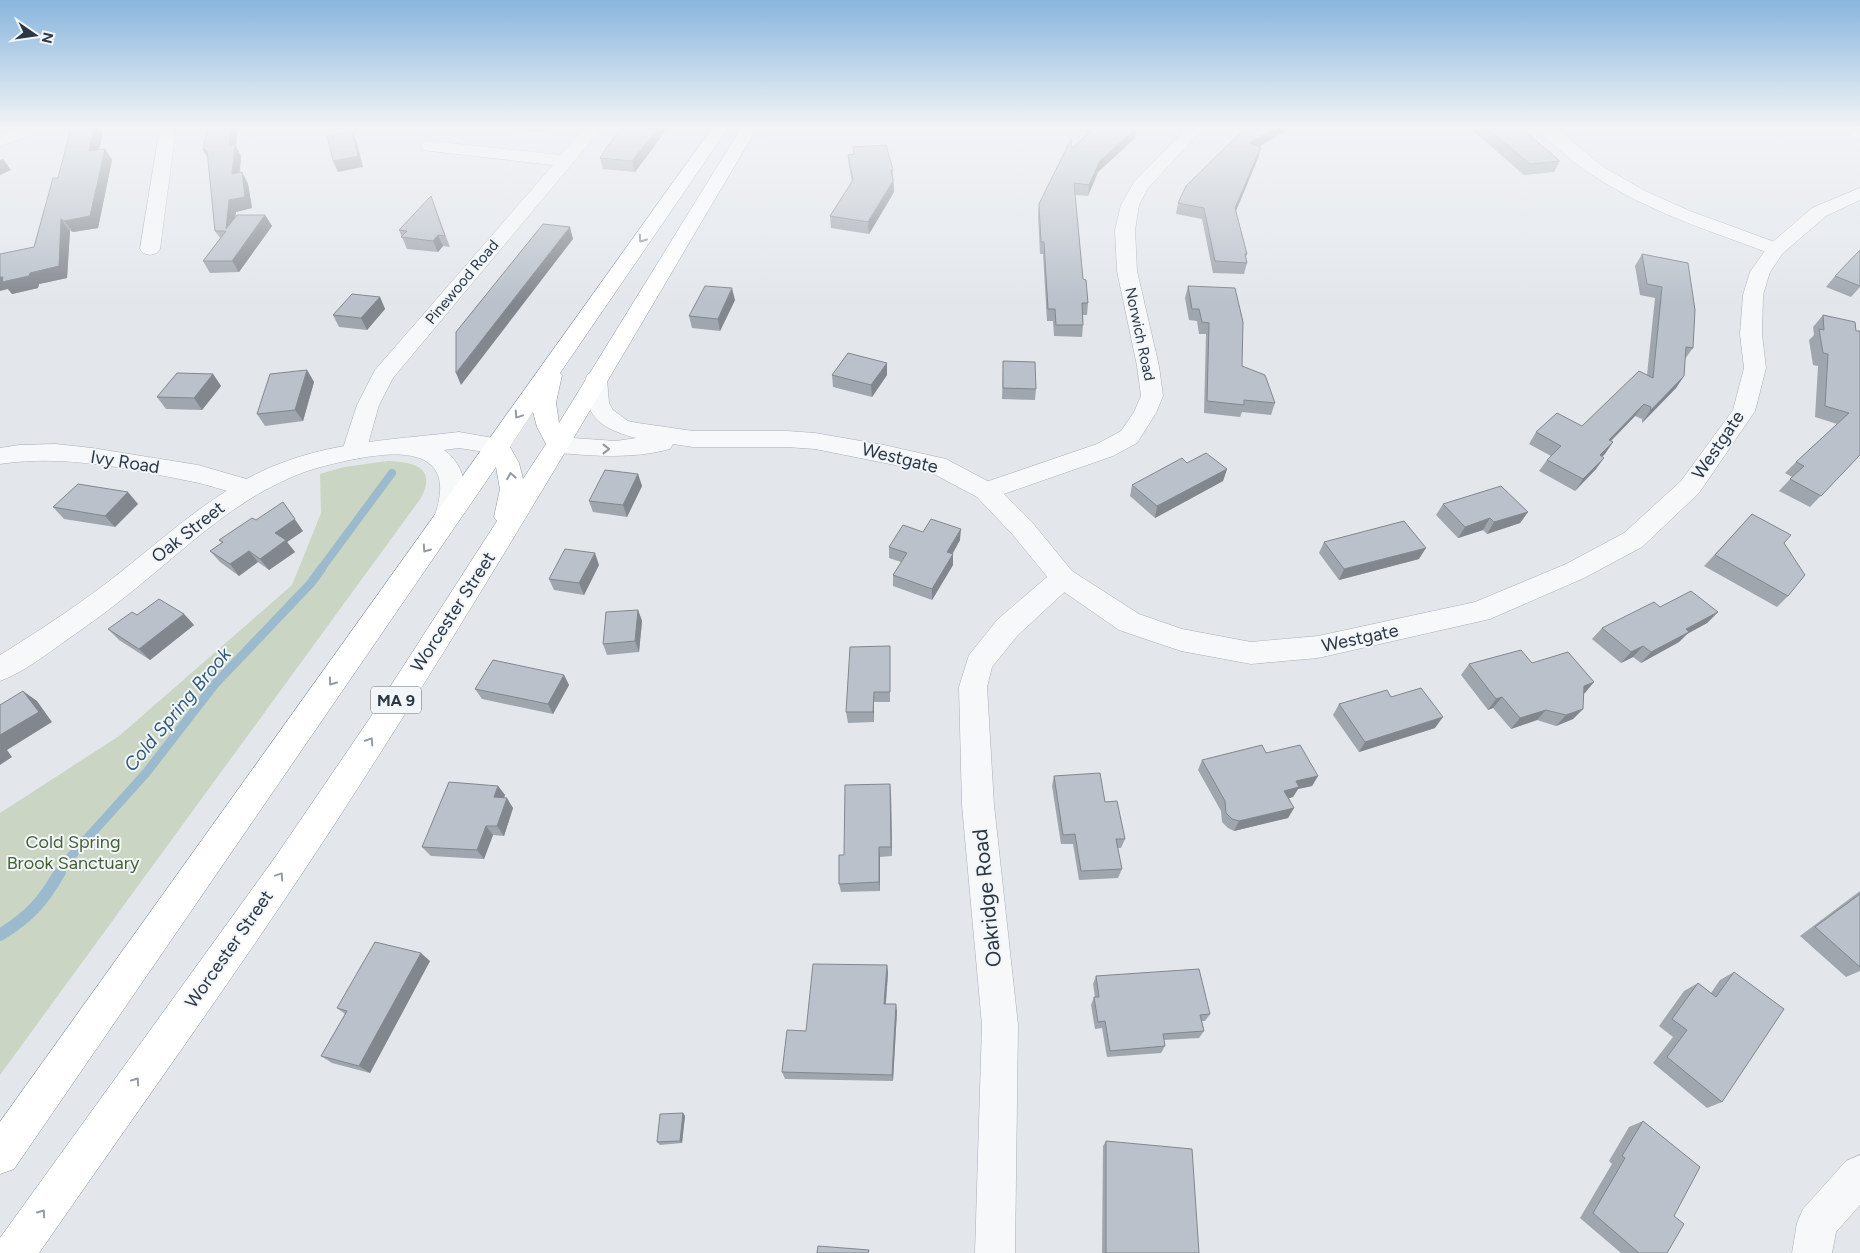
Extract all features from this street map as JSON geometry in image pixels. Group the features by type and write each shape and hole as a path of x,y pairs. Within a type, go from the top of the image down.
{"highway":[{"path":"0,1155 679,186"},
{"name":"Worcester Street","path":"14,1253 287,866 499,540 713,186"},
{"path":"558,357 547,384 543,407 547,424 558,445"},
{"path":"498,446 509,465 513,486 510,511 499,540"}],"street":[{"path":"150,249 159,186"},
{"name":"Pinewood Road","path":"354,451 368,405 383,375 543,186"},
{"name":"Norwich Road","path":"986,491 1105,450 1129,437 1145,413 1152,396 1148,366 1127,271 1125,230 1130,205 1140,186"},
{"path":"1625,186 1673,210 1776,249"},
{"name":"Westgate","path":"596,379 598,402 604,415 613,422 628,429 650,434 693,439 787,439 847,446 937,465 986,491 1022,528 1063,578 1128,622 1181,640 1252,653 1318,647 1480,612 1575,571 1633,540 1690,487 1744,410 1755,368 1752,334 1753,295 1760,272 1776,249 1819,212 1860,193"},
{"name":"Westgate","path":"558,445 616,449 693,439"},
{"name":"Oak Street","path":"0,668 76,620 205,516 248,488 305,463 354,451 398,448 458,440 498,446"},
{"name":"Oak Street","path":"398,448 430,452 440,458 448,468 452,479 453,495 446,520"},
{"name":"Ivy Road","path":"0,456 40,451 70,452 204,475 248,488"},
{"name":"Oakridge Road","path":"996,1253 1000,1025 978,805 973,687 979,663 1008,627 1063,578"},
{"path":"1812,1253 1817,1223 1860,1175"}],"green space":[{"name":"Cold Spring Brook Sanctuary","path":"388,461 406,463 420,468 426,479 421,498 0,1075 0,813 119,736 292,585 321,513 320,474 344,467"}],"building":[{"path":"51,186 97,186 90,216 64,221 61,219 59,266 30,273 29,276 2,282 3,277 0,277 0,254 34,247"},
{"path":"211,186 244,186 245,197 229,200 226,229 237,215 265,215 232,261 203,261 226,231 215,231"},
{"path":"849,186 890,186 868,222 830,216"},
{"path":"1048,186 1074,186 1083,279 1086,280 1088,303 1082,303 1083,325 1056,325 1055,309 1048,309 1044,242 1041,242 1039,204"},
{"path":"1186,186 1244,186 1235,208 1247,254 1245,254 1247,263 1215,261 1204,208 1178,203"},
{"path":"431,196 445,236 438,235 433,241 401,237 407,231 399,230"},
{"path":"543,224 570,227 456,373 456,332"},
{"path":"1860,250 1860,286 1835,276"},
{"path":"1642,254 1688,263 1695,310 1693,348 1686,347 1684,376 1650,411 1651,407 1644,404 1609,440 1613,442 1600,455 1604,458 1583,479 1547,460 1561,446 1536,432 1557,413 1582,426 1639,371 1653,378 1662,287 1647,284"},
{"path":"705,286 732,288 718,319 689,316"},
{"path":"1188,286 1235,288 1243,322 1242,366 1265,375 1275,403 1244,400 1244,405 1207,401 1209,323 1202,322 1199,309 1192,309"},
{"path":"352,294 380,297 361,318 333,315"},
{"path":"1823,315 1855,322 1856,331 1860,331 1860,455 1821,496 1790,479 1804,466 1796,462 1849,413 1825,406 1828,354 1823,353 1819,329 1824,330"},
{"path":"848,353 887,363 871,385 832,375"},
{"path":"1003,361 1035,362 1036,389 1003,388"},
{"path":"307,370 295,410 257,414 270,374"},
{"path":"177,373 213,374 194,398 157,397"},
{"path":"1206,453 1227,469 1157,506 1132,485 1182,458 1187,463"},
{"path":"605,470 638,474 623,505 589,501"},
{"path":"78,484 128,492 105,516 53,507"},
{"path":"1501,486 1528,512 1494,522 1490,518 1465,527 1443,504"},
{"path":"283,502 295,519 275,533 286,540 260,559 249,551 230,564 210,551 223,542 219,540 252,518 256,520"},
{"path":"1752,514 1791,535 1784,543 1805,575 1788,596 1715,555"},
{"path":"931,519 961,529 947,552 953,554 932,589 893,575 907,553 889,547 903,525 923,532"},
{"path":"1404,521 1426,548 1344,569 1324,542"},
{"path":"565,549 595,553 579,583 549,579"},
{"path":"1691,591 1718,612 1686,629 1689,632 1651,652 1643,646 1631,652 1602,628 1654,602 1660,607"},
{"path":"159,599 184,614 139,649 108,629 132,612 137,615"},
{"path":"638,610 635,641 603,644 606,612"},
{"path":"890,646 890,692 874,692 873,712 846,712 850,647"},
{"path":"1521,650 1532,663 1568,652 1594,682 1584,686 1583,709 1566,715 1546,710 1520,718 1502,697 1496,699 1469,664"},
{"path":"493,660 564,675 548,704 475,689"},
{"path":"1421,688 1443,717 1365,742 1339,704 1387,690 1391,697"},
{"path":"23,691 39,712 0,735 0,705"},
{"path":"1262,745 1266,753 1300,745 1318,776 1296,781 1299,787 1284,791 1294,808 1239,821 1232,819 1226,813 1225,801 1202,760"},
{"path":"1100,773 1105,802 1117,801 1125,839 1116,839 1122,869 1081,871 1075,834 1063,835 1054,776"},
{"path":"449,782 498,786 494,797 507,798 497,826 486,826 477,850 422,847"},
{"path":"890,784 891,847 879,847 879,882 839,884 839,855 844,855 845,785"},
{"path":"1860,894 1860,967 1815,927"},
{"path":"375,942 421,953 359,1066 321,1056 347,1011 337,1008"},
{"path":"813,964 887,965 884,1004 896,1004 892,1075 782,1072 787,1030 806,1031"},
{"path":"1199,969 1210,1014 1200,1015 1204,1031 1163,1034 1165,1046 1110,1051 1105,1021 1098,1022 1094,997 1099,997 1096,976"},
{"path":"1734,972 1784,1009 1722,1102 1667,1057 1687,1030 1672,1019 1698,983 1716,997"},
{"path":"683,1113 680,1141 657,1142 660,1114"},
{"path":"1643,1121 1700,1167 1674,1216 1684,1224 1667,1253 1639,1253 1593,1213 1625,1158 1622,1156"},
{"path":"1106,1141 1192,1149 1199,1253 1106,1253"},
{"path":"818,1246 869,1250 868,1253 817,1253"}],"waterway":[{"name":"Cold Spring Brook","path":"321,569 392,473"},
{"name":"Cold Spring Brook","path":"59,874 65,863 146,773 215,684 311,583 322,568"},
{"name":"Cold Spring Brook","path":"0,935 34,908 60,872"}]}
